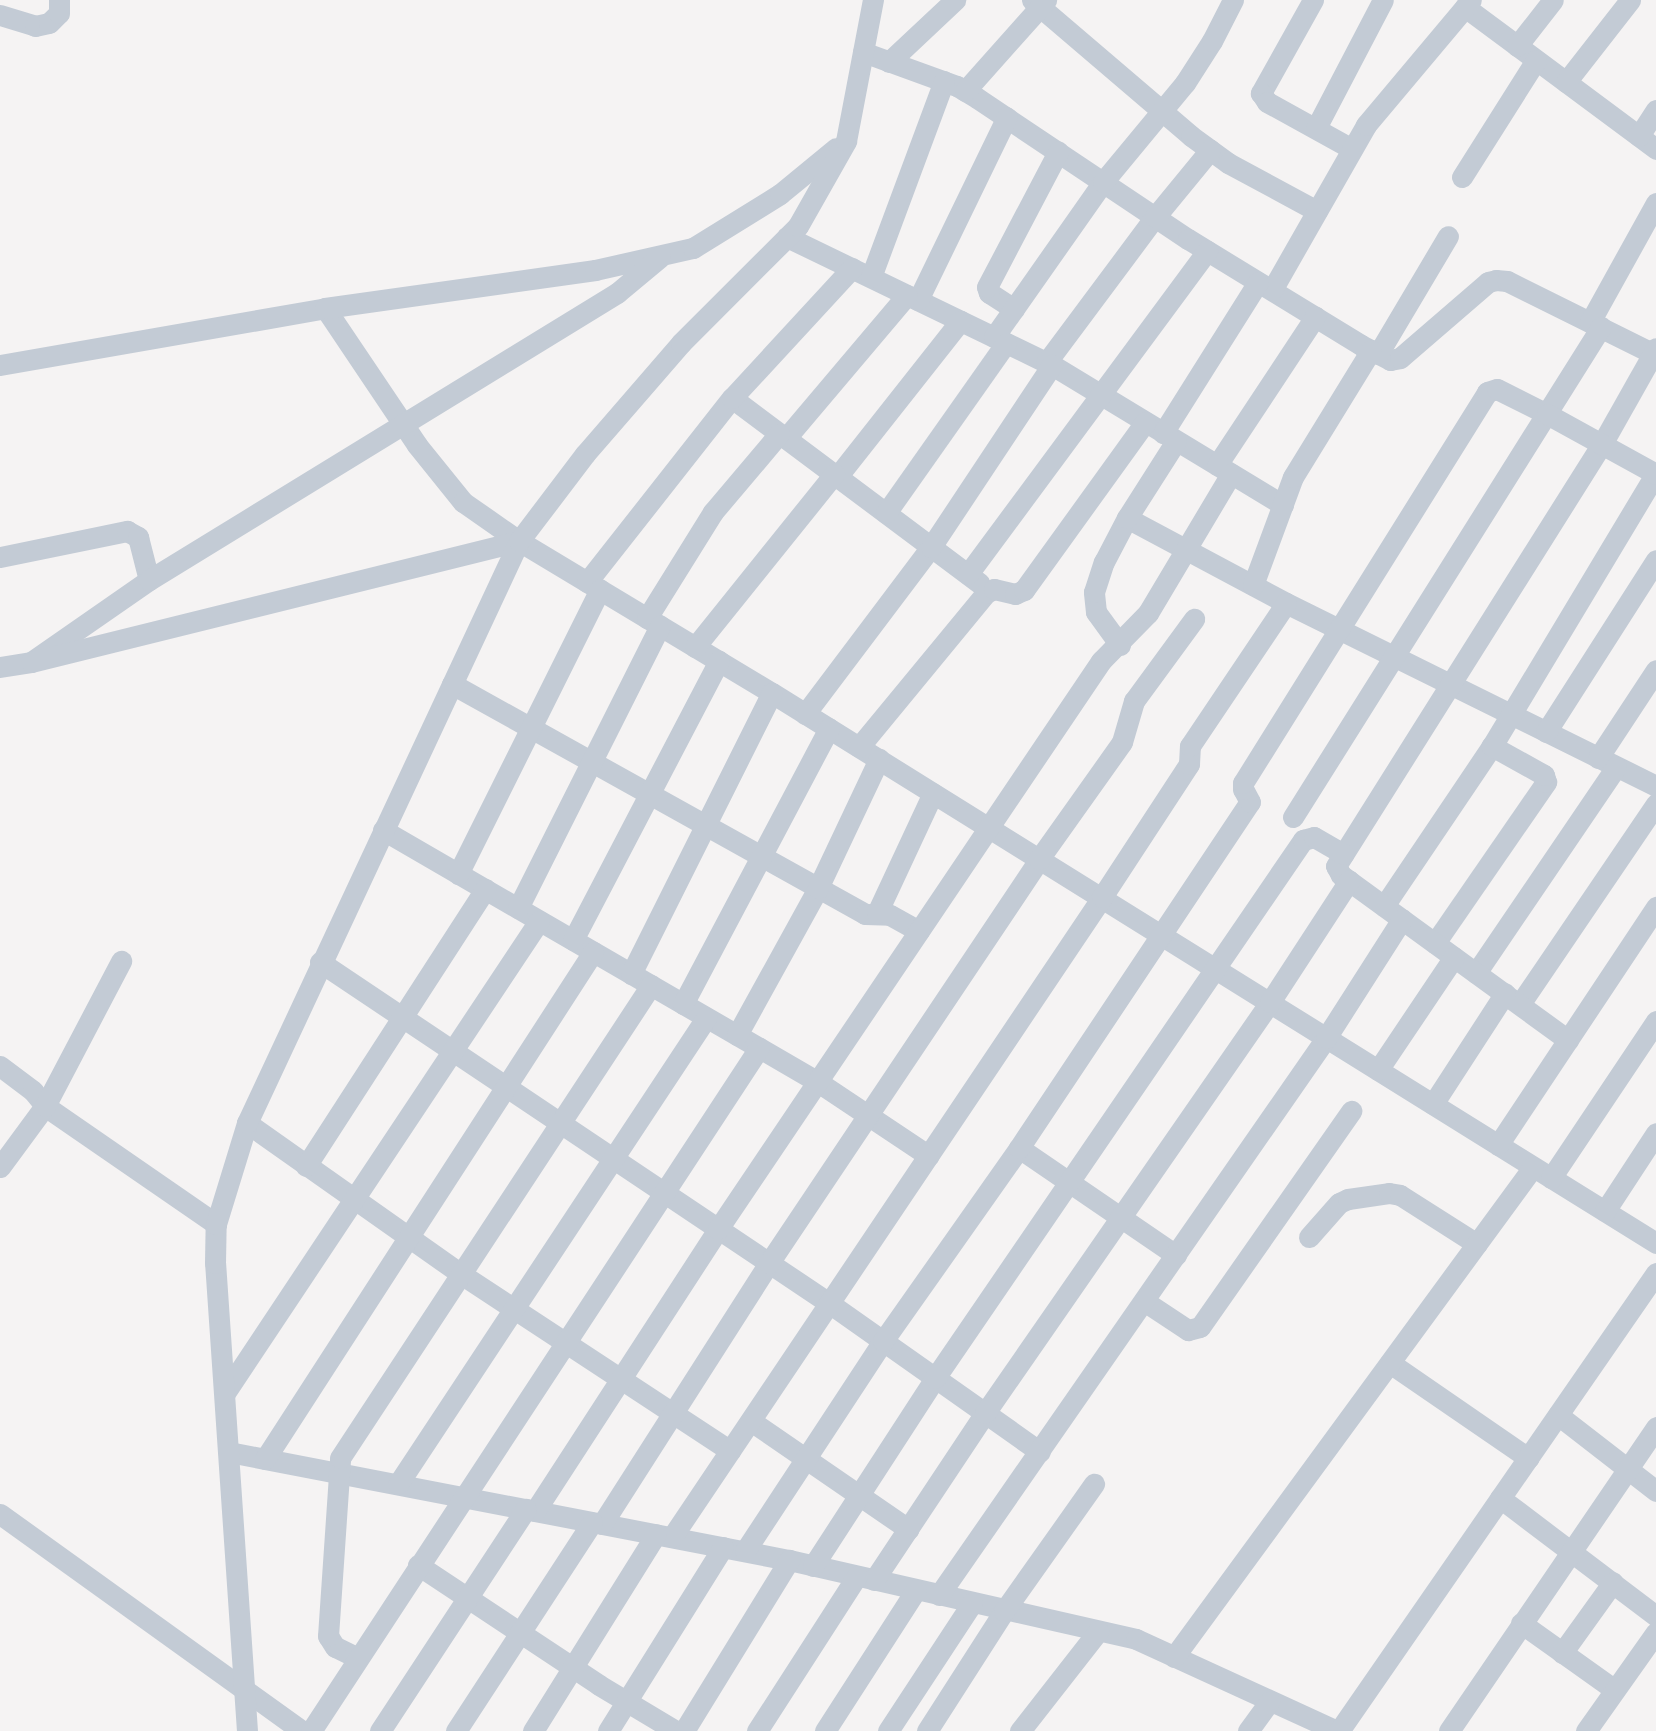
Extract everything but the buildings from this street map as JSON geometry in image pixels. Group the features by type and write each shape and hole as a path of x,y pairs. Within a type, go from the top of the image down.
{"street":[{"path":"0,15 35,26 48,23 60,13 59,0"},
{"path":"247,1731 215,1263 216,1224 247,1123 519,541 585,454 681,343 798,226 846,141 873,0"},
{"path":"889,62 955,0"},
{"path":"886,513 1000,340 1014,309 1103,182 1201,61 1233,0"},
{"path":"1313,0 1261,93 1267,102 1352,149"},
{"path":"1315,128 1383,0"},
{"path":"1517,46 1553,0"},
{"path":"1566,82 1630,0"},
{"path":"965,91 1039,2 1161,111 1210,150 1249,175 1317,211"},
{"path":"732,398 990,590 1015,594 1024,590 1161,432 1317,211 1352,149 1387,96 1468,4 1517,46 1647,142 1656,110"},
{"path":"863,52 965,91 1207,251 1390,360 1400,358 1488,282 1496,280 1507,281 1655,352 1602,444 1453,685 1336,866 1349,881 1568,1040"},
{"path":"1462,177 1536,60"},
{"path":"871,277 944,81"},
{"path":"518,908 594,763 654,622 713,512 912,298 1006,117"},
{"path":"0,365 325,308 595,270 693,248 780,194 846,141"},
{"path":"805,714 931,547 1049,364 1155,217 1210,150"},
{"path":"1014,309 989,293 987,288 1058,152"},
{"path":"1293,817 1548,414 1648,234 1656,203"},
{"path":"1253,585 1305,455 1448,236"},
{"path":"787,237 1049,364 1283,505"},
{"path":"968,574 1207,251"},
{"path":"31,662 149,580 617,293 661,256"},
{"path":"457,874 531,728 593,586 732,398 852,268"},
{"path":"325,308 404,425 463,502 519,541 879,759 1656,1243"},
{"path":"380,1731 620,1379 1101,661 1120,645 1148,613 1186,550 1224,469 1315,317"},
{"path":"695,647 960,321"},
{"path":"745,1552 883,1341 1163,936 1250,802 1243,783 1487,391 1497,389 1656,474 1509,713 1492,746 1384,906"},
{"path":"1120,645 1096,612 1093,602 1104,562 1127,518 1161,432"},
{"path":"1127,518 1286,603 1656,786"},
{"path":"0,557 127,531 138,537 149,580"},
{"path":"0,667 31,662 519,541"},
{"path":"1546,732 1656,561"},
{"path":"859,747 990,590"},
{"path":"533,1731 664,1536 730,1451 1102,897 1189,764 1190,746 1286,603"},
{"path":"456,1731 674,1412 769,1263 1040,859 1122,742 1134,701 1195,619"},
{"path":"573,940 719,661"},
{"path":"1476,973 1607,762 1656,670"},
{"path":"452,684 865,914 890,915 919,932"},
{"path":"631,974 772,693"},
{"path":"684,1004 764,857 829,729"},
{"path":"1435,943 1546,782 1544,775 1492,746"},
{"path":"737,1035 818,888 879,759"},
{"path":"877,913 933,793"},
{"path":"1433,1104 1656,804"},
{"path":"383,830 818,1082 929,1156"},
{"path":"813,1566 935,1378 1217,970 1303,840 1314,837 1343,854"},
{"path":"757,1731 865,1578 908,1529 985,1413 1270,1002 1349,881"},
{"path":"306,1166 485,890"},
{"path":"1498,1145 1656,907"},
{"path":"939,1595 1326,1038 1402,919"},
{"path":"225,1392 539,921"},
{"path":"265,1459 593,952"},
{"path":"1378,1070 1454,957"},
{"path":"0,1167 45,1106 121,961"},
{"path":"320,962 829,1303 1040,1452"},
{"path":"358,1658 335,1647 328,1636 338,1473 346,1447 562,1124 651,985"},
{"path":"398,1485 706,1018"},
{"path":"1174,1657 1477,1244 1542,1172 1656,1021"},
{"path":"310,1731 462,1497 666,1194 759,1048"},
{"path":"0,1066 33,1091 45,1106 216,1224"},
{"path":"1144,1301 1188,1330 1200,1326 1351,1111"},
{"path":"247,1123 461,1274 730,1451"},
{"path":"1605,1211 1656,1133"},
{"path":"1018,1148 1176,1255"},
{"path":"1309,1237 1339,1203 1348,1199 1389,1193 1400,1195 1477,1244"},
{"path":"229,1452 789,1560 1136,1639 1269,1702 1338,1731 1656,1273"},
{"path":"1390,1363 1528,1458"},
{"path":"1558,1415 1656,1491"},
{"path":"751,1420 908,1529"},
{"path":"1449,1731 1570,1549 1656,1427"},
{"path":"927,1731 1004,1611 1094,1484"},
{"path":"1500,1498 1656,1616"},
{"path":"0,1514 244,1692 302,1731"},
{"path":"608,1731 723,1547"},
{"path":"684,1731 789,1560"},
{"path":"418,1565 626,1702 676,1731"},
{"path":"1562,1653 1613,1582"},
{"path":"825,1731 916,1590"},
{"path":"888,1731 972,1603"},
{"path":"1521,1623 1615,1690"},
{"path":"1020,1731 1098,1631"},
{"path":"1586,1731 1656,1632"},
{"path":"1248,1731 1269,1702"}]}
